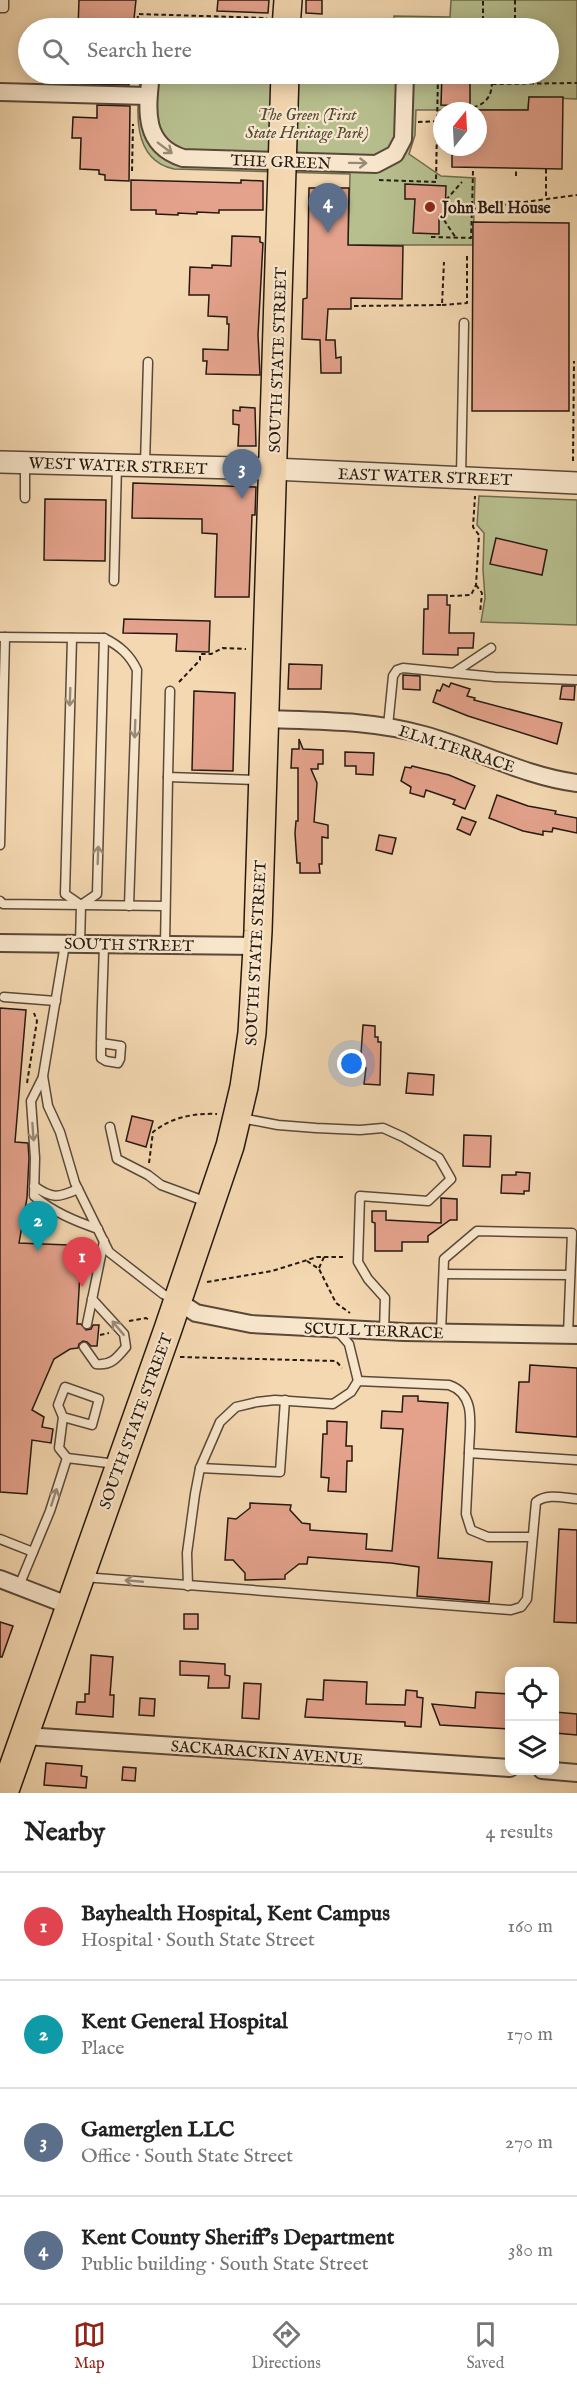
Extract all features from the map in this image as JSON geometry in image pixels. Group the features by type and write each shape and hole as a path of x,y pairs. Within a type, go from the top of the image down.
{"main road":[{"name":"SOUTH STATE STREET","path":"4,1793 168,1329 210,1203 229,1116 252,1033 258,946 285,84"}],"street":[{"name":"THE GREEN","path":"150,84 150,127 163,148 171,154 183,158 376,164 395,154 403,139 405,84"},
{"path":"0,92 148,96"},
{"name":"WEST WATER STREET","path":"0,462 273,469"},
{"name":"EAST WATER STREET","path":"273,469 577,483"},
{"name":"ELM TERRACE","path":"264,719 388,726 425,735 540,776 577,783"},
{"name":"SOUTH STREET","path":"0,943 258,946"},
{"name":"SCULL TERRACE","path":"176,1300 196,1313 251,1324 384,1332 573,1334"},
{"path":"0,1579 70,1606"},
{"name":"SACKARACKIN AVENUE","path":"25,1736 505,1768"},
{"path":"559,1771 577,1773"}],"lane":[{"path":"0,8 4,8 4,0"},
{"path":"460,477 464,323"},
{"path":"145,465 148,362"},
{"path":"25,462 25,498"},
{"path":"114,581 117,465"},
{"path":"0,845 3,637 104,638 131,658 137,670 129,906"},
{"path":"72,638 65,894 81,905"},
{"path":"98,1229 73,1221 34,1196 31,1101 43,1076 56,1001 73,944 81,905 97,894 104,638"},
{"path":"455,672 491,648"},
{"path":"388,726 393,676 397,670 418,668 495,677 577,680"},
{"path":"165,945 170,691"},
{"path":"168,777 263,780"},
{"path":"0,901 3,904 165,906"},
{"path":"101,1043 104,944"},
{"path":"4,997 56,1001"},
{"path":"43,1076 48,1106 60,1132 78,1188 109,1252 163,1294 176,1300"},
{"path":"229,1116 278,1125 316,1128 360,1130 383,1128 439,1158 451,1179 428,1201 360,1196 358,1262 368,1279 385,1298 384,1332"},
{"path":"110,1128 117,1159 148,1174 161,1185 210,1203"},
{"path":"34,1186 47,1195 61,1196 78,1188"},
{"path":"441,1332 444,1259 477,1231 572,1233 570,1275 573,1334"},
{"path":"87,1324 104,1241"},
{"path":"444,1274 570,1275"},
{"path":"84,1347 96,1364 106,1365 116,1359 126,1347 124,1334 92,1299"},
{"path":"188,1586 190,1521 200,1468 208,1444 220,1422 236,1407 276,1400 333,1404 351,1392 358,1381 349,1344 336,1329"},
{"path":"358,1381 430,1384 459,1389 466,1396 469,1406 466,1514 471,1530 488,1537 532,1537"},
{"path":"63,1417 92,1425 99,1399 65,1387 58,1405 63,1417 58,1448 67,1458 120,1465"},
{"path":"200,1468 280,1472 285,1400"},
{"path":"469,1453 577,1460"},
{"path":"19,1586 50,1511 67,1458"},
{"path":"80,1577 511,1610 521,1607 527,1599 536,1502 541,1498 551,1496 577,1499"},
{"path":"0,1539 33,1552"}],"path":[{"path":"483,0 483,18"},
{"path":"515,0 515,18"},
{"path":"138,18 138,14 282,16"},
{"path":"559,83 577,83"},
{"path":"437,102 438,84"},
{"path":"484,102 491,92 492,84"},
{"path":"132,171 134,114"},
{"path":"417,122 433,121"},
{"path":"376,180 436,182 436,156"},
{"path":"546,169 546,199"},
{"path":"516,170 516,176"},
{"path":"431,237 471,238 473,171"},
{"path":"446,200 462,182"},
{"path":"472,209 577,195"},
{"path":"444,220 456,238"},
{"path":"354,306 468,303 467,255"},
{"path":"442,305 444,262"},
{"path":"573,461 574,361"},
{"path":"450,596 471,596 476,585 478,535 473,527 475,493"},
{"path":"476,585 482,593 480,613"},
{"path":"179,681 200,660 200,654 211,654 223,648 254,649"},
{"path":"26,1086 37,1021 34,1013"},
{"path":"149,1165 153,1132 162,1125 178,1118 201,1113 229,1116"},
{"path":"319,1269 324,1257"},
{"path":"207,1282 272,1271 324,1257 343,1257"},
{"path":"307,1261 319,1269 336,1302 355,1317"},
{"path":"126,1323 146,1318 152,1321"},
{"path":"100,1335 111,1332"},
{"path":"180,1357 336,1361 343,1368"}],"green space":[{"name":"The Green (First State Heritage Park)","path":"451,0 577,0 577,99 529,97 528,110 487,110 487,102 433,102 433,110 416,110 415,135 409,154 441,176 475,178 473,245 348,245 350,174 174,169 160,164 143,144 138,117 140,84 559,84 559,18 394,18 394,16 450,17"},
{"path":"479,496 577,500 577,625 481,622 485,598 484,533 477,525"}],"building":[{"path":"79,0 136,0 134,18 78,18"},
{"path":"218,0 269,0 268,13 217,11"},
{"path":"306,0 322,0 322,14 306,13"},
{"path":"80,84 129,84 129,85"},
{"path":"442,84 470,84 470,102 441,102"},
{"path":"529,97 563,97 562,169 452,167 452,156 487,156 487,110 528,110"},
{"path":"97,105 130,106 129,181 105,180 105,175 99,174 99,170 80,169 81,138 72,138 73,117 97,118"},
{"path":"131,180 241,183 241,180 263,181 263,210 219,210 219,213 197,212 197,214 178,213 178,215 156,214 156,210 131,210"},
{"name":"John Bell House","path":"405,184 446,186 445,215 439,215 439,234 413,233 415,199 405,199"},
{"path":"309,188 349,188 348,245 403,246 402,299 351,298 351,309 328,309 326,340 335,340 336,358 341,357 341,373 321,373 320,340 302,339 303,299 307,298"},
{"path":"473,222 569,223 569,411 472,411"},
{"path":"232,236 260,237 260,242 263,243 258,335 260,375 206,374 207,361 203,361 203,349 228,350 229,324 227,324 227,317 208,316 209,295 189,295 190,267 231,266"},
{"path":"240,407 255,408 256,446 238,446 239,425 233,424 233,410 240,411"},
{"path":"133,483 256,487 255,515 252,515 249,597 215,597 217,534 202,533 202,519 132,518"},
{"path":"45,499 106,500 105,561 44,560"},
{"path":"496,538 547,550 542,575 490,564"},
{"path":"428,595 447,595 447,605 450,605 449,633 474,633 473,648 458,648 458,655 423,654 424,609 428,609"},
{"path":"124,619 210,621 209,652 176,651 177,634 123,633"},
{"path":"289,664 322,665 321,689 288,689"},
{"path":"403,675 420,676 420,690 403,689"},
{"path":"451,683 470,689 467,696 475,698 474,700 562,723 557,744 468,716 433,702 437,690 440,691 443,684 449,687"},
{"path":"562,686 575,686 574,700 560,699"},
{"path":"194,691 235,693 233,771 192,770"},
{"path":"299,739 303,749 323,750 323,764 318,764 318,769 311,769 317,783 314,822 328,825 328,838 322,837 320,873 300,873 300,863 297,863 295,833 296,821 298,821 298,768 291,768 292,749 299,749"},
{"path":"345,752 374,753 373,775 356,774 356,766 345,766"},
{"path":"412,766 449,775 475,786 465,809 453,804 455,800 426,790 424,797 410,793 411,787 401,781 405,767 411,768"},
{"path":"497,795 528,806 556,811 555,814 577,818 577,833 553,828 552,832 543,831 543,835 523,831 489,818"},
{"path":"462,817 476,822 470,835 457,829"},
{"path":"379,835 396,838 392,854 376,850"},
{"path":"0,1008 26,1010 15,1142 28,1143 29,1158 27,1198 19,1243 69,1245 81,1257 77,1324 81,1324 86,1330 91,1329 93,1325 99,1325 97,1346 91,1346 83,1341 78,1348 70,1349 54,1359 32,1410 44,1417 42,1427 53,1429 51,1443 32,1440 27,1494 0,1492"},
{"path":"363,1025 375,1026 375,1037 378,1037 378,1042 381,1042 380,1085 364,1084 366,1068 360,1068"},
{"path":"408,1073 434,1075 433,1095 406,1093"},
{"path":"132,1116 153,1121 146,1147 126,1141"},
{"path":"464,1135 491,1136 490,1167 463,1166"},
{"path":"516,1172 530,1173 529,1191 524,1191 524,1194 501,1193 502,1175 516,1175"},
{"path":"441,1198 457,1199 457,1220 450,1220 428,1236 428,1242 402,1242 402,1251 375,1251 375,1223 372,1222 372,1211 386,1211 386,1220 441,1223"},
{"path":"530,1365 577,1368 577,1437 516,1432 519,1382 529,1382"},
{"path":"403,1396 418,1396 418,1401 448,1403 438,1558 492,1562 489,1602 417,1596 419,1567 391,1563 308,1557 307,1564 299,1564 285,1575 285,1579 245,1580 245,1573 233,1560 225,1560 228,1518 236,1519 250,1508 250,1503 291,1505 290,1510 302,1523 310,1524 310,1530 367,1534 366,1549 392,1551 403,1429 381,1428 382,1411 402,1412"},
{"path":"327,1421 347,1422 346,1446 352,1446 352,1461 347,1461 346,1492 328,1491 329,1478 321,1477 323,1434 327,1434"},
{"path":"559,1529 577,1530 577,1623 554,1622"},
{"path":"184,1614 198,1614 198,1629 184,1629"},
{"path":"0,1622 13,1626 2,1657 0,1657"},
{"path":"91,1655 113,1657 110,1695 114,1695 113,1717 76,1714 77,1702 85,1702 85,1694 89,1694"},
{"path":"180,1661 225,1664 225,1675 230,1676 229,1688 208,1688 209,1676 180,1675"},
{"path":"324,1680 367,1682 366,1704 405,1705 406,1690 417,1691 417,1697 423,1698 421,1727 405,1726 405,1722 305,1717 307,1699 323,1700"},
{"path":"244,1683 261,1684 259,1719 242,1718"},
{"path":"476,1692 505,1694 505,1729 440,1725 432,1704 475,1708"},
{"path":"140,1698 155,1699 154,1716 139,1715"},
{"path":"559,1712 577,1714 577,1735 559,1733"},
{"path":"46,1763 82,1766 81,1776 87,1777 86,1788 44,1785"},
{"path":"123,1767 136,1768 135,1781 122,1780"}],"place":[{"name":"John Bell House","path":"430,207"},
{"name":"Kent County Sheriff's Department","path":"328,233"},
{"name":"Gamerglen LLC","path":"242,499"},
{"name":"Kent General Hospital","path":"38,1251"},
{"name":"Bayhealth Hospital, Kent Campus","path":"82,1287"}]}
